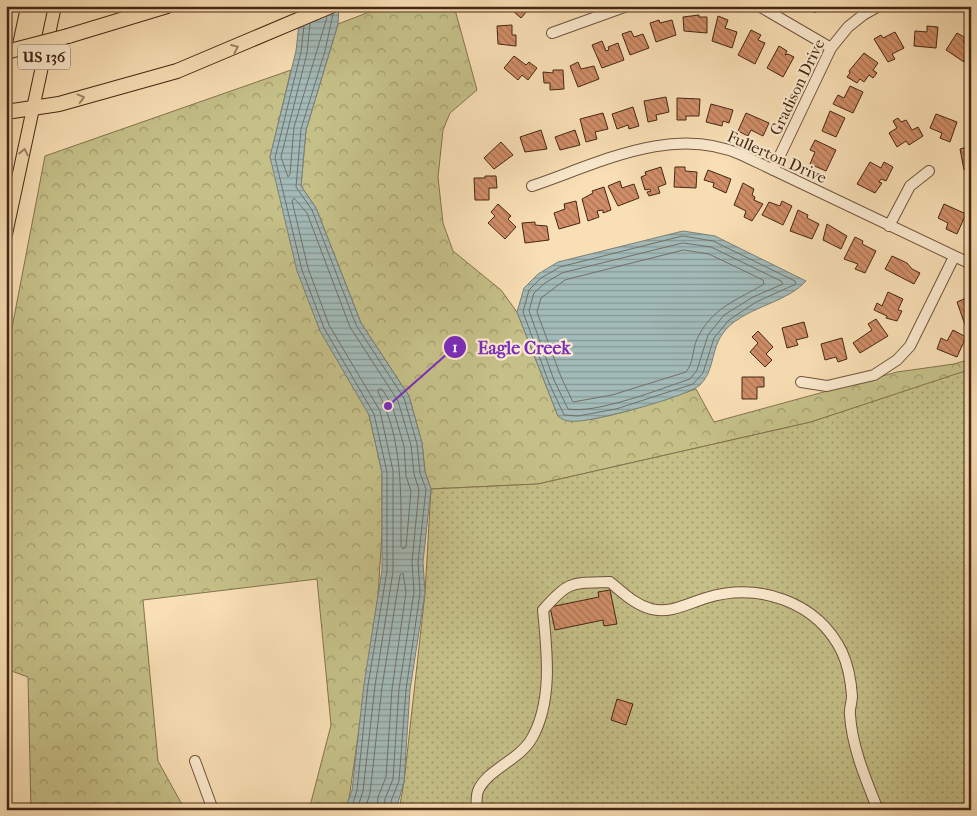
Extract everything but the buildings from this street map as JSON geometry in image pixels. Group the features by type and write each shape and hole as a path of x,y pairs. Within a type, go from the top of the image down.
{"highway":[{"path":"6,8 13,6"},
{"path":"6,52 68,36 167,6"},
{"path":"6,112 81,98 177,71 331,6"}],"main road":[{"name":"US 136","path":"6,43 13,6"},
{"name":"US 136","path":"6,234 55,6"}],"street":[{"path":"552,34 627,6"},
{"path":"759,6 831,48"},
{"name":"Gradison Drive","path":"773,170 831,48 856,20 879,6"},
{"path":"963,6 971,10"},
{"name":"Fullerton Drive","path":"532,186 638,150 674,142 702,144 725,149 773,170 971,264"},
{"path":"889,226 910,186 929,171"},
{"path":"801,382 827,386 836,384 874,375 897,360 910,346 954,257"},
{"path":"476,810 477,791 485,780 522,753 532,739 544,713 547,649 544,610 556,596 572,584 610,582 631,600 652,610 683,607 706,598 738,591 768,594 787,599 820,622 841,651 847,667 852,698 850,714 854,738 878,810"},
{"path":"195,761 213,810"}],"green space":[{"path":"385,6 454,6 477,90 450,113 443,130 438,177 443,223 453,251 501,290 517,312 558,416 568,420 603,417 646,406 696,389 714,422 897,372 954,364 971,359 971,370 811,422 538,484 431,489 425,472 422,443 409,396 361,323 316,208 301,186 306,130 338,24"},
{"path":"291,70 270,158 369,415 382,472 382,533 378,596 349,799 345,810 309,810 331,725 317,579 143,600 158,761 185,810 31,810 28,677 6,669 6,359 45,156"},
{"path":"971,369 971,810 399,810 404,782 425,593 431,489 538,484 811,422"}],"water":[{"path":"301,6 339,6 338,24 306,130 301,186 316,208 361,323 409,396 422,443 425,472 431,489 423,562 425,593 410,690 404,782 396,810 345,810 352,790 364,684 382,570 382,472 369,415 320,331 297,271 270,157 296,51"},
{"path":"683,231 715,236 806,281 799,288 734,322 720,337 706,377 694,389 643,407 589,420 567,421 560,418 517,312 524,288 538,274 558,262"}],"place":[{"name":"Eagle Creek","path":"388,406"}]}
